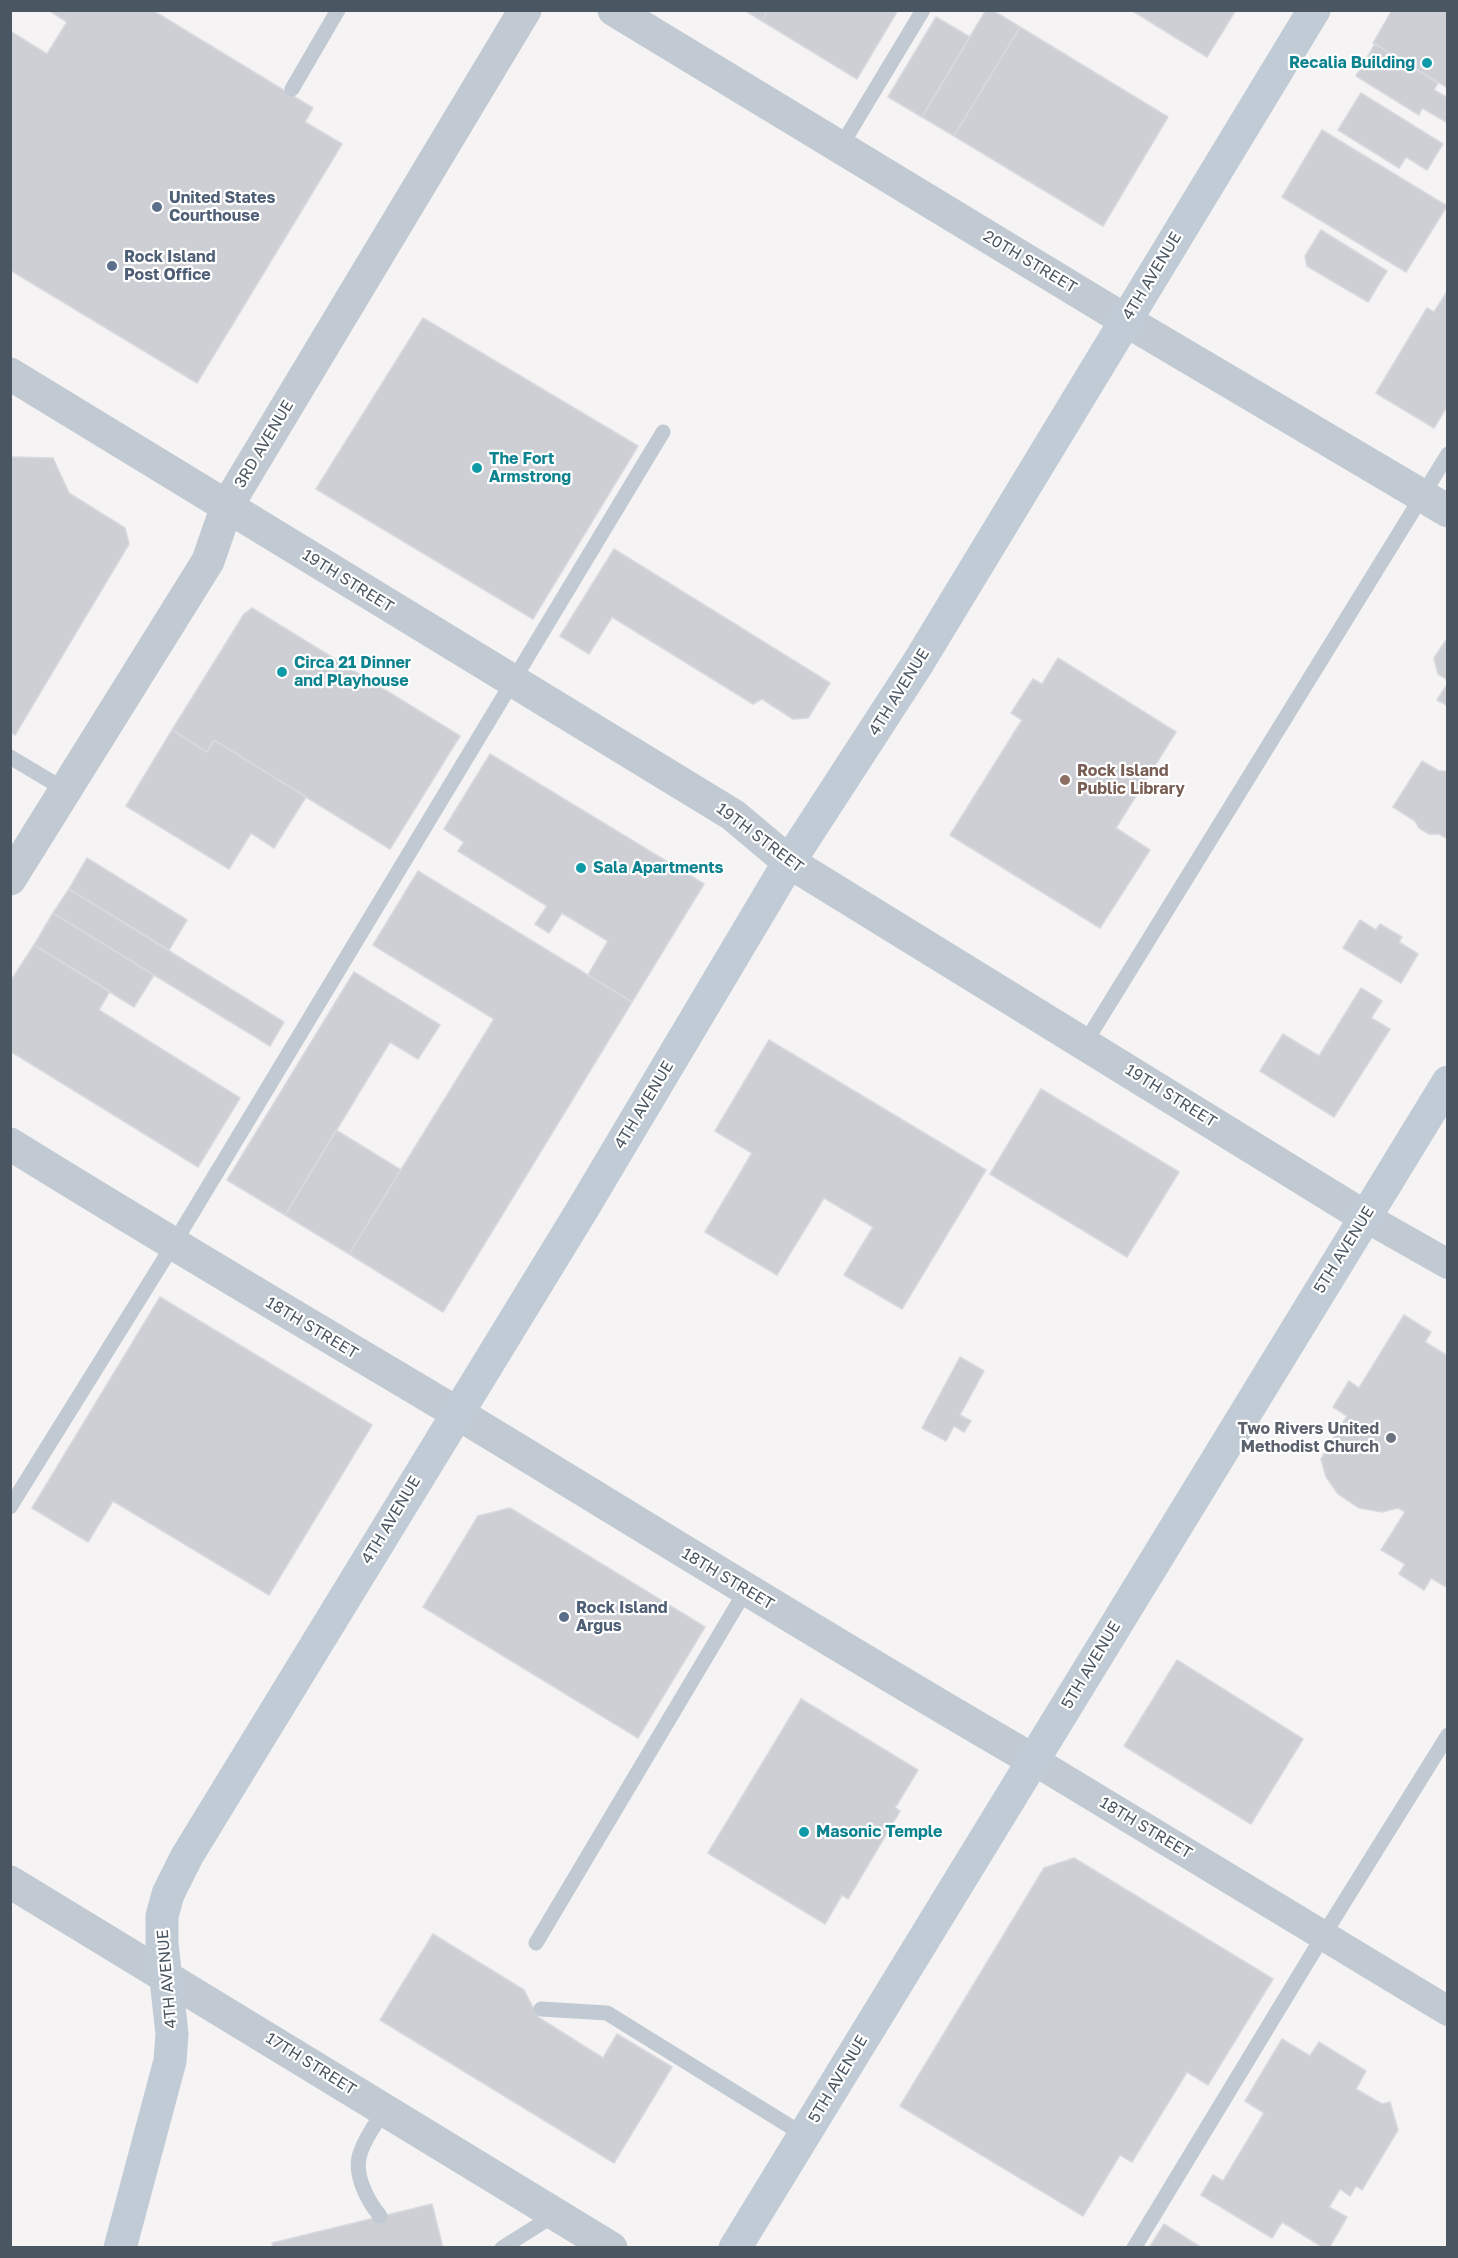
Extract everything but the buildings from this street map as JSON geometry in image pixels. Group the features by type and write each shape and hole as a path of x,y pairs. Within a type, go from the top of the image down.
{"main road":[{"name":"4TH AVENUE","path":"120,2247 170,2061 172,2034 162,1942 162,1916 168,1894 187,1856 582,1210 789,862 918,663 1314,10"},
{"name":"5TH AVENUE","path":"735,2247 1448,1082"}],"street":[{"name":"3RD AVENUE","path":"10,879 67,791 208,561 227,506 525,10"},
{"name":"20TH STREET","path":"614,10 1125,320 1435,503"},
{"name":"19TH STREET","path":"10,375 733,815 789,862 1365,1216 1448,1264"},
{"name":"18TH STREET","path":"10,1144 173,1245 1448,2011"},
{"name":"17TH STREET","path":"10,1882 611,2247"}],"lane":[{"path":"292,88 338,10"},
{"path":"841,146 923,10"},
{"path":"10,1507 173,1245 663,432"},
{"path":"1085,1042 1435,503 1448,454"},
{"path":"10,757 67,791"},
{"path":"536,1943 747,1590"},
{"path":"1134,2247 1448,1735"},
{"path":"541,2009 607,2013 804,2134"},
{"path":"380,2217 370,2204 360,2180 360,2155 385,2109"},
{"path":"502,2247 556,2214"}],"place":[{"name":"Recalia Building","path":"1427,63"},
{"name":"United States Courthouse","path":"157,207"},
{"name":"Rock Island Post Office","path":"112,266"},
{"name":"The Fort Armstrong","path":"477,468"},
{"name":"Circa 21 Dinner and Playhouse","path":"282,672"},
{"name":"Rock Island Public Library","path":"1065,780"},
{"name":"Sala Apartments","path":"581,868"},
{"name":"Two Rivers United Methodist Church","path":"1391,1438"},
{"name":"Rock Island Argus","path":"564,1617"},
{"name":"Masonic Temple","path":"804,1832"}]}
